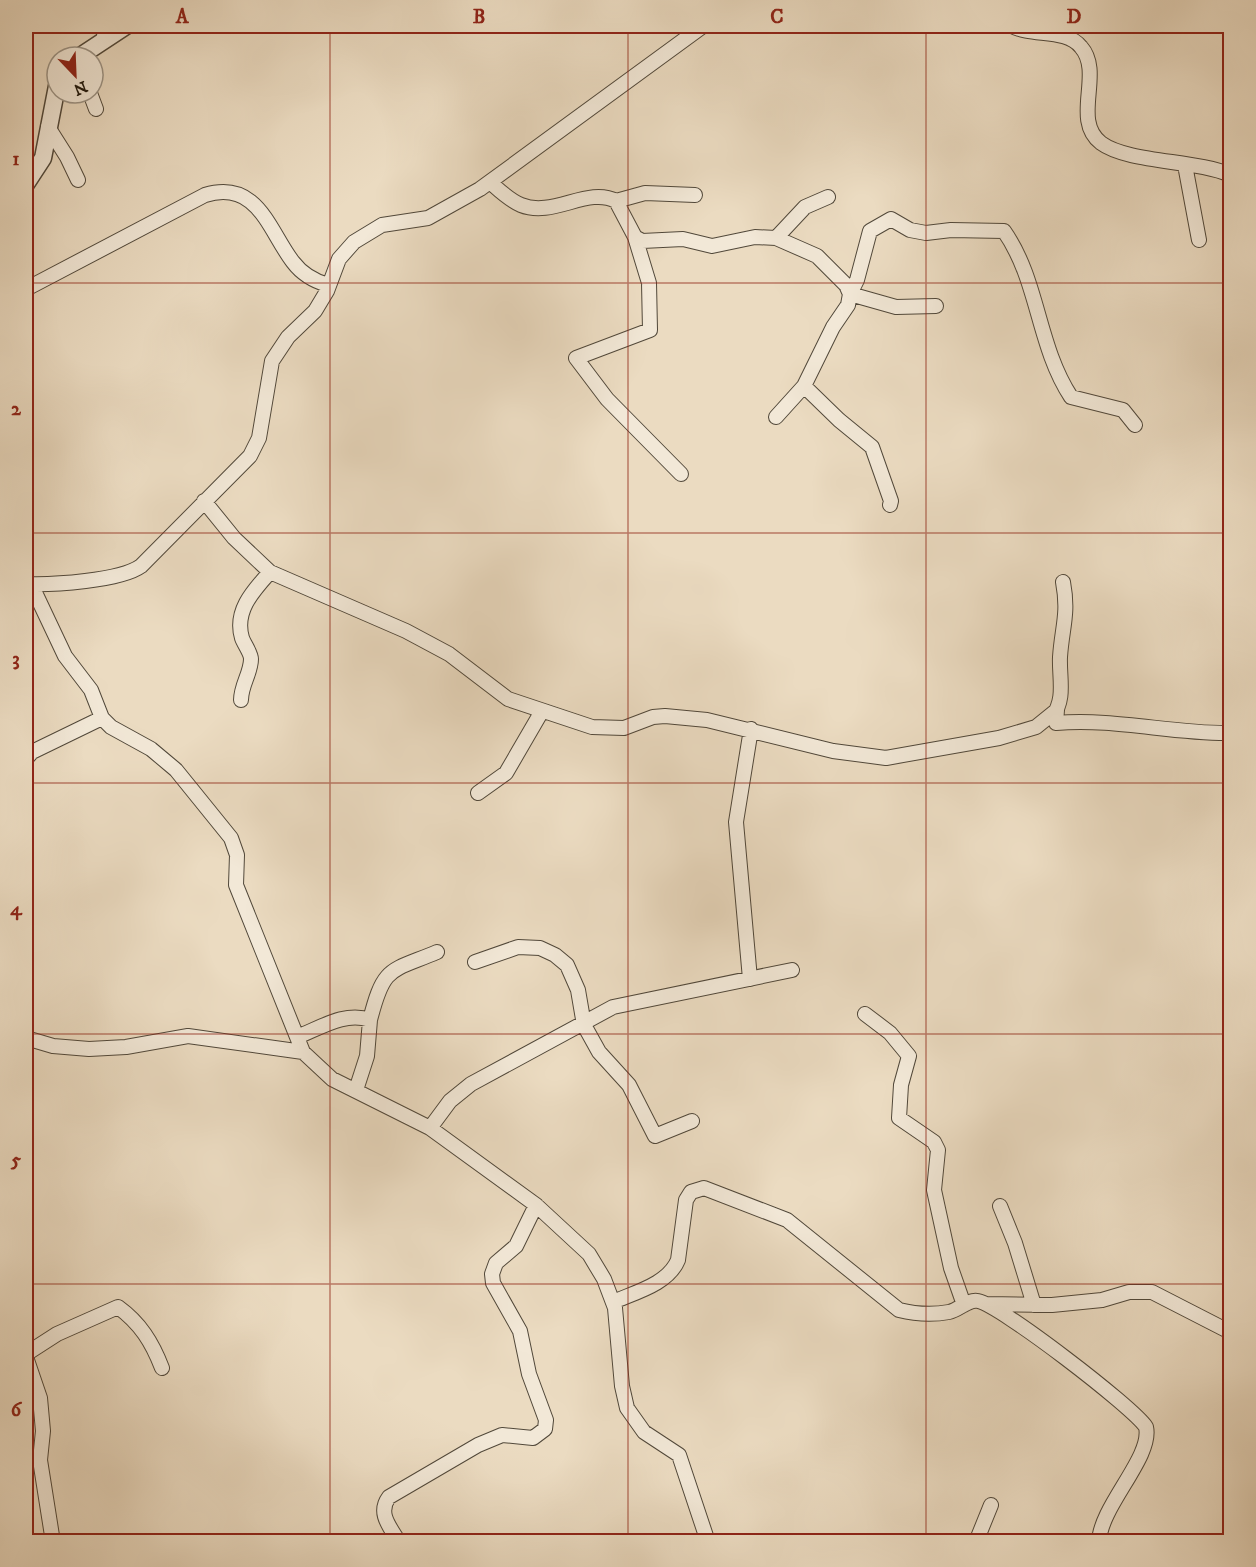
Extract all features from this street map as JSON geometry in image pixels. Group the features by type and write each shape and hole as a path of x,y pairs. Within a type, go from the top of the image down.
{"street":[{"path":"92,45 105,33 126,26"},
{"path":"28,584 48,585 134,572 256,448 272,361 288,337 315,311 339,259 362,235 382,225 428,218 491,183 703,26"},
{"path":"1012,26 1072,40 1082,48 1089,77 1088,120 1092,132 1102,144 1122,152 1230,175"},
{"path":"26,183 43,158 53,105"},
{"path":"94,105 96,109"},
{"path":"48,127 68,157 78,180"},
{"path":"1185,165 1199,240"},
{"path":"491,183 511,200 537,209 598,197 616,201 645,193 695,195"},
{"path":"26,289 199,197 221,191 238,195 254,204 272,225 294,264 309,277 328,285"},
{"path":"776,238 805,207 828,197"},
{"path":"616,201 635,237 649,283 650,330 576,358 607,399 681,474"},
{"path":"776,417 804,386 833,327 848,305 870,231 891,219 910,230 926,233 951,230 1004,231 1016,248 1028,279 1047,350 1059,378 1071,397 1123,410 1136,425"},
{"path":"635,237 642,241 689,240 712,246 755,237 776,238 817,256 846,285 850,294"},
{"path":"850,294 896,307 936,306"},
{"path":"804,386 839,420 872,447 891,501 890,505"},
{"path":"204,501 234,538 270,572 406,631 449,654 508,699 604,729 624,728 653,717 707,720 833,750 886,758 999,738 1036,727 1057,710"},
{"path":"242,700 241,691 251,658 239,626 242,611 254,590 270,572"},
{"path":"1063,582 1067,607 1060,657 1061,692 1056,723 1120,722 1199,734 1230,733"},
{"path":"28,584 65,656 91,690 102,718 111,727 151,749 176,770 231,838 237,855 236,885 303,1052 323,1072 430,1128 536,1205 589,1254 604,1278 613,1302 622,1386 627,1408 644,1432 679,1455 708,1542"},
{"path":"1045,725 1057,710"},
{"path":"478,794 506,773 542,711"},
{"path":"26,759 32,752 102,718"},
{"path":"750,979 736,822 751,729"},
{"path":"475,962 518,946 540,948 555,955 567,965 578,990 584,1025 599,1052 629,1085 655,1136 692,1121"},
{"path":"356,1090 367,1056 370,1020 380,988 396,967 437,952"},
{"path":"430,1128 450,1101 471,1084 624,1003 792,970"},
{"path":"865,1014 890,1033 909,1056 901,1084 899,1118 934,1142 938,1150 934,1182 935,1200 947,1239 951,1268 964,1305"},
{"path":"297,1037 345,1017 358,1016 370,1020"},
{"path":"26,1038 53,1046 89,1049 126,1047 188,1036 303,1052"},
{"path":"613,1302 662,1280 674,1269 678,1260 686,1200 691,1192 704,1188 787,1220 899,1310 913,1313 945,1312 972,1301 987,1304 1034,1305 1102,1300 1129,1292 1152,1292 1230,1332"},
{"path":"399,1542 385,1517 384,1504 388,1497 478,1445 502,1436 533,1438 545,1430 546,1420 529,1374 520,1331 494,1283 492,1274 496,1263 516,1246 536,1205"},
{"path":"1000,1206 1015,1243 1034,1305"},
{"path":"987,1304 1045,1343 1108,1391 1146,1427 1146,1439 1126,1484 1106,1512 1099,1542"},
{"path":"53,1542 40,1460 43,1431 40,1398 26,1355 57,1334 118,1307 133,1318 151,1342 162,1368"},
{"path":"976,1542 991,1505"}]}
